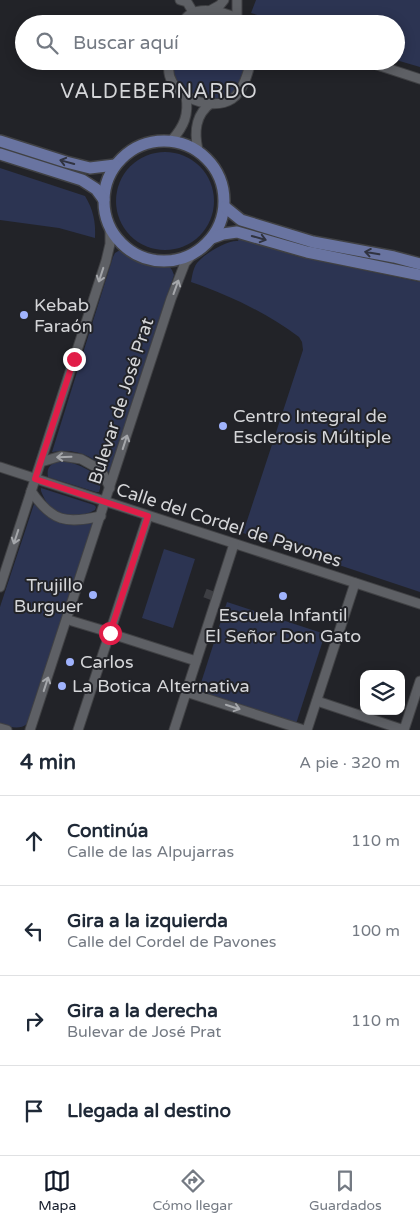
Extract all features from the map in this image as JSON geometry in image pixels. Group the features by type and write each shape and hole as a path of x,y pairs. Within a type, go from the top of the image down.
{"main road":[{"path":"212,238 220,223 225,206 224,190 219,175 210,161 198,150 172,140 148,142 124,155 115,165 108,182 104,200 106,214 110,227 117,239 138,256 165,262 179,260 192,255 212,238 237,232 307,252 420,275"},
{"path":"0,141 90,168 115,165"},
{"path":"0,154 76,177 96,189 104,200"},
{"path":"225,206 241,220 313,242 394,257 420,264"}],"street":[{"path":"180,0 187,2 193,12"},
{"path":"211,10 224,0"},
{"path":"236,0 237,15"},
{"path":"189,15 193,12 211,10 230,15"},
{"path":"168,70 173,85 186,96 211,104"},
{"path":"198,150 195,135 197,121 204,108 211,104 234,98 249,70"},
{"path":"392,70 420,79"},
{"path":"172,140 180,130 188,112 186,96"},
{"path":"0,587 108,252 110,227"},
{"name":"Bulevar de José Prat","path":"30,730 176,284 185,262 192,255"},
{"path":"41,462 60,456 81,459 100,470 110,488"},
{"name":"Calle del Cordel de Pavones","path":"0,467 420,604"},
{"path":"31,491 50,513 61,518 84,520 101,516"},
{"path":"78,730 148,516"},
{"path":"174,730 215,597 234,544"},
{"path":"186,692 306,730 355,583"},
{"path":"72,621 102,630"},
{"path":"115,635 196,661"},
{"path":"317,701 404,730 420,681"},
{"path":"0,728 7,730"}],"shaded area":[{"path":"256,0 420,0 420,67 405,63 405,15 257,15 251,13"},
{"path":"173,70 244,70 236,90 224,98 200,96 192,93 179,85 173,76"},
{"path":"165,152 184,156 200,166 210,182 214,201 210,220 200,236 184,246 165,250 146,246 130,236 120,220 116,201 120,182 130,166 146,156"},
{"path":"0,168 85,196 93,216 95,238 59,228 0,220"},
{"path":"239,238 296,256 420,282 420,592 243,533 303,350 299,337 260,312 234,299 191,282 193,272 200,259 216,248 233,241 238,241"},
{"path":"120,250 151,265 169,266 174,275 110,474 98,462 84,454 69,451 52,452 113,257"},
{"path":"61,461 81,466 94,474 100,485 99,492 48,477 50,466"},
{"path":"41,488 94,505 96,507 95,510 78,515 57,512 46,502"},
{"path":"34,504 48,516 62,523 77,525 95,521 27,724 21,727 14,727 0,724 0,607"},
{"path":"164,549 195,559 173,628 142,618"},
{"path":"227,602 325,634 296,724 201,693 199,689"}],"tunnel":[{"path":"205,593 213,596"}],"place":[{"name":"Kebab Faraón","path":"24,315"},
{"name":"Centro Integral de Esclerosis Múltiple","path":"223,426"},
{"name":"Trujillo Burguer","path":"93,595"},
{"name":"Escuela Infantil El Señor Don Gato","path":"283,596"},
{"name":"Carlos","path":"70,662"},
{"name":"La Botica Alternativa","path":"62,686"}],"district":[{"name":"VALDEBERNARDO","path":"159,92"}],"route":[{"path":"74,359 35,479 148,516 110,633"}]}
